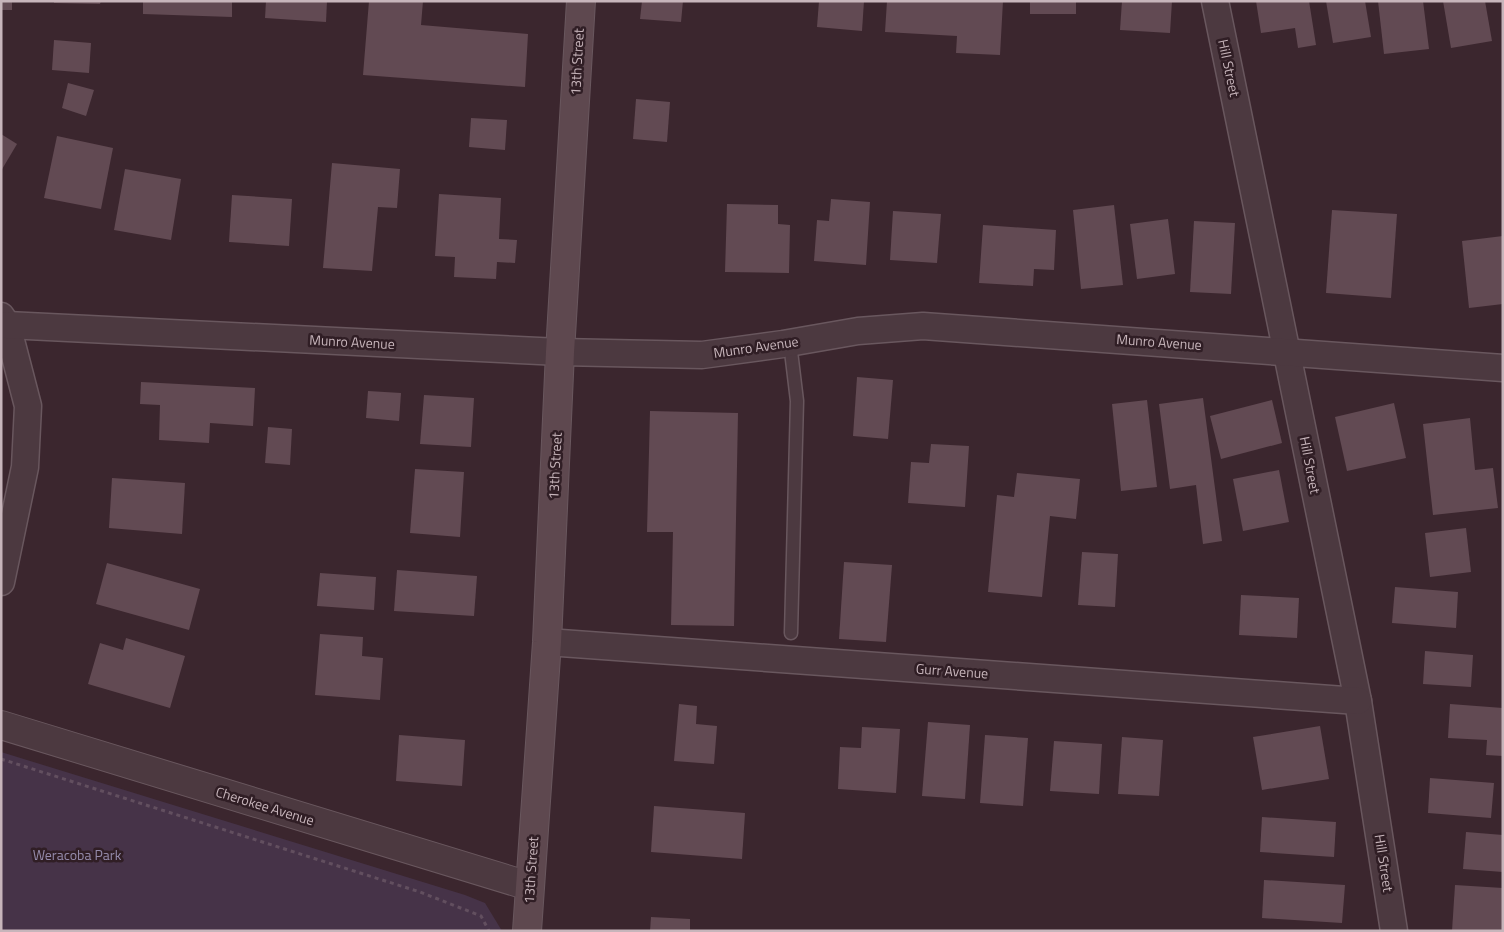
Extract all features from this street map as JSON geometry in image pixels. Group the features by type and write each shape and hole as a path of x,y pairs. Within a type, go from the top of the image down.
{"main road":[{"name":"13th Street","path":"527,931 547,642 560,352 581,1"}],"street":[{"name":"Hill Street","path":"1215,1 1358,701 1394,931"},
{"name":"Munro Avenue","path":"4,321 560,352 702,355 790,343 858,331 923,326 1503,368"},
{"path":"1,582 25,467 28,406 4,321"},
{"name":"Gurr Avenue","path":"547,642 1358,701"},
{"name":"Cherokee Avenue","path":"1,725 529,886"}],"lane":[{"path":"790,343 797,402 791,633"}],"path":[{"path":"1,759 420,892 481,916 489,931"}],"green space":[{"name":"Weracoba Park","path":"1,752 465,895 485,903 502,931 1,931"}],"building":[{"path":"1,1 12,1 12,10 1,10"},
{"path":"54,1 101,1 100,4 54,3"},
{"path":"143,1 232,1 232,17 143,14"},
{"path":"266,1 327,1 326,22 265,18"},
{"path":"369,1 423,1 421,25 528,34 525,87 363,75"},
{"path":"642,1 683,1 681,22 640,19"},
{"path":"819,1 864,1 862,31 817,27"},
{"path":"887,1 1003,1 1000,55 956,53 957,36 885,32"},
{"path":"1030,1 1076,1 1076,14 1030,14"},
{"path":"1122,1 1172,1 1170,33 1120,30"},
{"path":"1256,1 1309,1 1316,45 1298,48 1295,28 1261,33"},
{"path":"1326,1 1365,1 1371,37 1333,43"},
{"path":"1378,1 1423,1 1429,49 1384,54"},
{"path":"1443,1 1485,1 1492,41 1451,48"},
{"path":"54,40 91,43 89,73 52,70"},
{"path":"68,83 94,90 86,116 62,108"},
{"path":"636,99 670,102 667,142 633,139"},
{"path":"471,118 507,120 505,150 469,147"},
{"path":"1,134 17,144 1,171"},
{"path":"57,136 113,148 101,209 44,198"},
{"path":"332,163 400,169 397,208 378,207 372,271 323,268"},
{"path":"125,169 181,179 171,240 114,230"},
{"path":"439,194 501,198 499,239 517,240 515,263 497,262 496,279 454,277 455,257 435,256"},
{"path":"232,195 292,199 289,246 229,242"},
{"path":"831,199 870,202 866,265 814,261 817,220 829,221"},
{"path":"727,204 778,205 778,224 790,225 789,273 725,272"},
{"path":"1114,205 1123,285 1081,289 1073,210"},
{"path":"1332,210 1397,214 1391,298 1326,293"},
{"path":"893,211 941,214 937,263 890,260"},
{"path":"1168,219 1175,274 1137,279 1130,224"},
{"path":"1194,221 1235,223 1231,294 1190,292"},
{"path":"983,225 1056,230 1054,270 1034,269 1033,286 979,283"},
{"path":"1503,236 1503,304 1469,308 1462,241"},
{"path":"857,377 893,380 888,439 853,436"},
{"path":"141,382 255,388 253,426 210,423 209,443 159,440 160,405 140,404"},
{"path":"368,391 401,393 399,421 366,418"},
{"path":"424,395 474,398 471,447 420,444"},
{"path":"1203,398 1222,541 1203,544 1196,485 1170,489 1159,404"},
{"path":"1147,400 1157,487 1121,491 1112,404"},
{"path":"1272,400 1282,443 1221,459 1210,416"},
{"path":"1394,403 1406,458 1347,471 1335,417"},
{"path":"650,411 738,413 734,626 671,625 673,532 647,532"},
{"path":"1470,418 1475,470 1493,468 1498,508 1433,515 1423,424"},
{"path":"268,427 292,429 290,465 265,463"},
{"path":"931,444 969,446 965,507 908,503 911,462 929,463"},
{"path":"415,469 464,472 460,537 410,533"},
{"path":"1279,470 1289,522 1243,531 1233,479"},
{"path":"1017,473 1080,479 1076,519 1050,516 1042,597 988,592 997,495 1014,497"},
{"path":"112,478 185,483 182,534 109,528"},
{"path":"1466,528 1471,572 1430,577 1425,533"},
{"path":"1082,552 1118,554 1115,607 1078,605"},
{"path":"844,562 892,565 886,642 839,639"},
{"path":"107,563 200,589 189,630 96,604"},
{"path":"397,570 477,576 474,616 394,611"},
{"path":"320,573 376,577 374,610 317,606"},
{"path":"1395,587 1458,592 1456,628 1392,623"},
{"path":"1241,595 1299,598 1297,638 1239,635"},
{"path":"320,634 363,637 362,656 383,658 380,700 315,695"},
{"path":"126,638 185,656 170,708 88,684 100,643 123,650"},
{"path":"1425,651 1473,655 1471,687 1423,684"},
{"path":"679,704 697,706 696,724 717,726 714,764 674,761"},
{"path":"1450,704 1503,708 1503,756 1486,755 1487,740 1448,738"},
{"path":"928,722 970,725 965,799 922,796"},
{"path":"1320,726 1329,779 1262,790 1253,737"},
{"path":"862,727 900,729 896,793 838,789 840,747 861,748"},
{"path":"399,735 465,740 462,786 396,781"},
{"path":"985,735 1028,738 1023,806 980,803"},
{"path":"1122,737 1163,740 1159,796 1118,794"},
{"path":"1054,741 1102,744 1099,794 1050,791"},
{"path":"1430,778 1494,783 1491,818 1428,813"},
{"path":"654,806 745,813 742,859 651,852"},
{"path":"1262,817 1336,822 1334,857 1260,852"},
{"path":"1466,832 1503,835 1503,872 1463,869"},
{"path":"1264,880 1345,885 1342,923 1262,918"},
{"path":"1455,885 1503,888 1503,931 1452,931"},
{"path":"651,917 690,919 690,931 650,931"}]}
